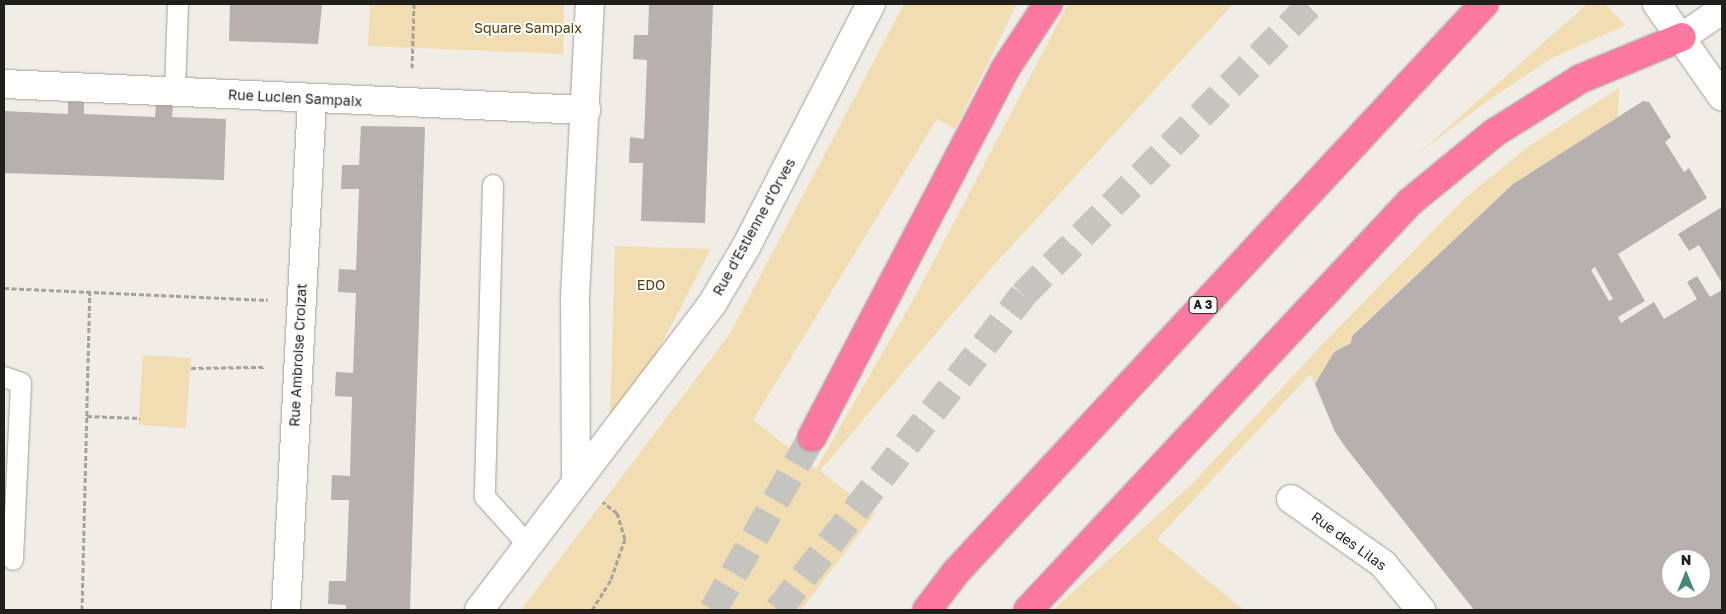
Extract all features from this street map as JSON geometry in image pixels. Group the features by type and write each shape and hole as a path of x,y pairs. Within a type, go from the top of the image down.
{"highway":[{"path":"812,437 1005,69 1048,4"},
{"name":"A 3","path":"927,610 963,565 1484,4"},
{"path":"1028,610 1410,202 1494,133 1580,79 1682,37"}],"street":[{"path":"576,482 574,297 586,110 590,4"},
{"name":"Rue d'Estienne d'Orves","path":"479,610 712,304 746,247 871,4"},
{"path":"1657,4 1682,37 1722,97"},
{"path":"1682,37 1722,10"},
{"name":"Rue Lucien Sampaix","path":"4,84 312,100 586,110"},
{"name":"Rue Ambroise Croizat","path":"286,610 312,100"},
{"name":"Rue des Lilas","path":"1291,499 1384,564 1421,610"}],"lane":[{"path":"175,93 178,4"},
{"path":"493,185 485,497 528,545"},
{"path":"12,380 13,560"}],"path":[{"path":"412,103 414,4"},
{"path":"4,288 301,302"},
{"path":"82,610 90,292"},
{"path":"191,368 297,366"},
{"path":"87,416 140,418"},
{"path":"576,482 617,513 625,539 611,579 592,610"}],"green space":[{"name":"Square Sampaix","path":"370,4 564,4 563,54 368,46"},
{"path":"904,4 1017,4 955,129 937,119 753,420 816,469 918,291 1068,4 1233,4 985,275 820,471 875,513 801,610 521,610 729,335"},
{"path":"1587,4 1605,4 1626,25 1552,58 1486,102 1418,154"},
{"path":"1619,88 1618,117 1513,184 1352,335 1351,343 1334,352 1315,384 1310,374 1157,539 1244,610 1053,610 1191,485 1320,347 1465,198 1529,146"},
{"name":"EDO","path":"615,246 711,249 652,362 610,415"},
{"path":"143,355 191,358 186,428 138,425"}],"building":[{"path":"230,4 320,4 322,6 318,44 229,41"},
{"path":"649,4 713,4 705,223 641,221 643,163 629,163 630,137 644,139 647,60 633,59 634,35 648,35"},
{"path":"1643,101 1649,102 1671,137 1665,142 1684,172 1689,168 1707,198 1618,254 1645,301 1618,317 1621,323 1654,302 1664,319 1697,299 1687,282 1697,276 1710,297 1722,290 1722,610 1474,610 1335,432 1315,384 1334,352 1351,343 1352,336 1513,184","holes":["1595,267 1613,299 1609,301 1591,270"]},
{"path":"68,102 84,102 84,114 155,117 156,104 173,105 172,117 226,119 224,180 4,173 4,111 68,114"},
{"path":"361,126 425,127 410,610 346,610 346,605 328,604 329,581 346,581 349,500 331,500 332,475 350,476 352,397 335,396 335,391 336,372 353,373 356,293 338,292 339,269 356,270 359,189 341,189 342,165 359,165"},
{"path":"1722,207 1722,283 1699,245 1689,251 1678,234"}],"tunnel":[{"path":"778,610 1023,295 1311,4"},
{"path":"713,610 812,437"}]}
